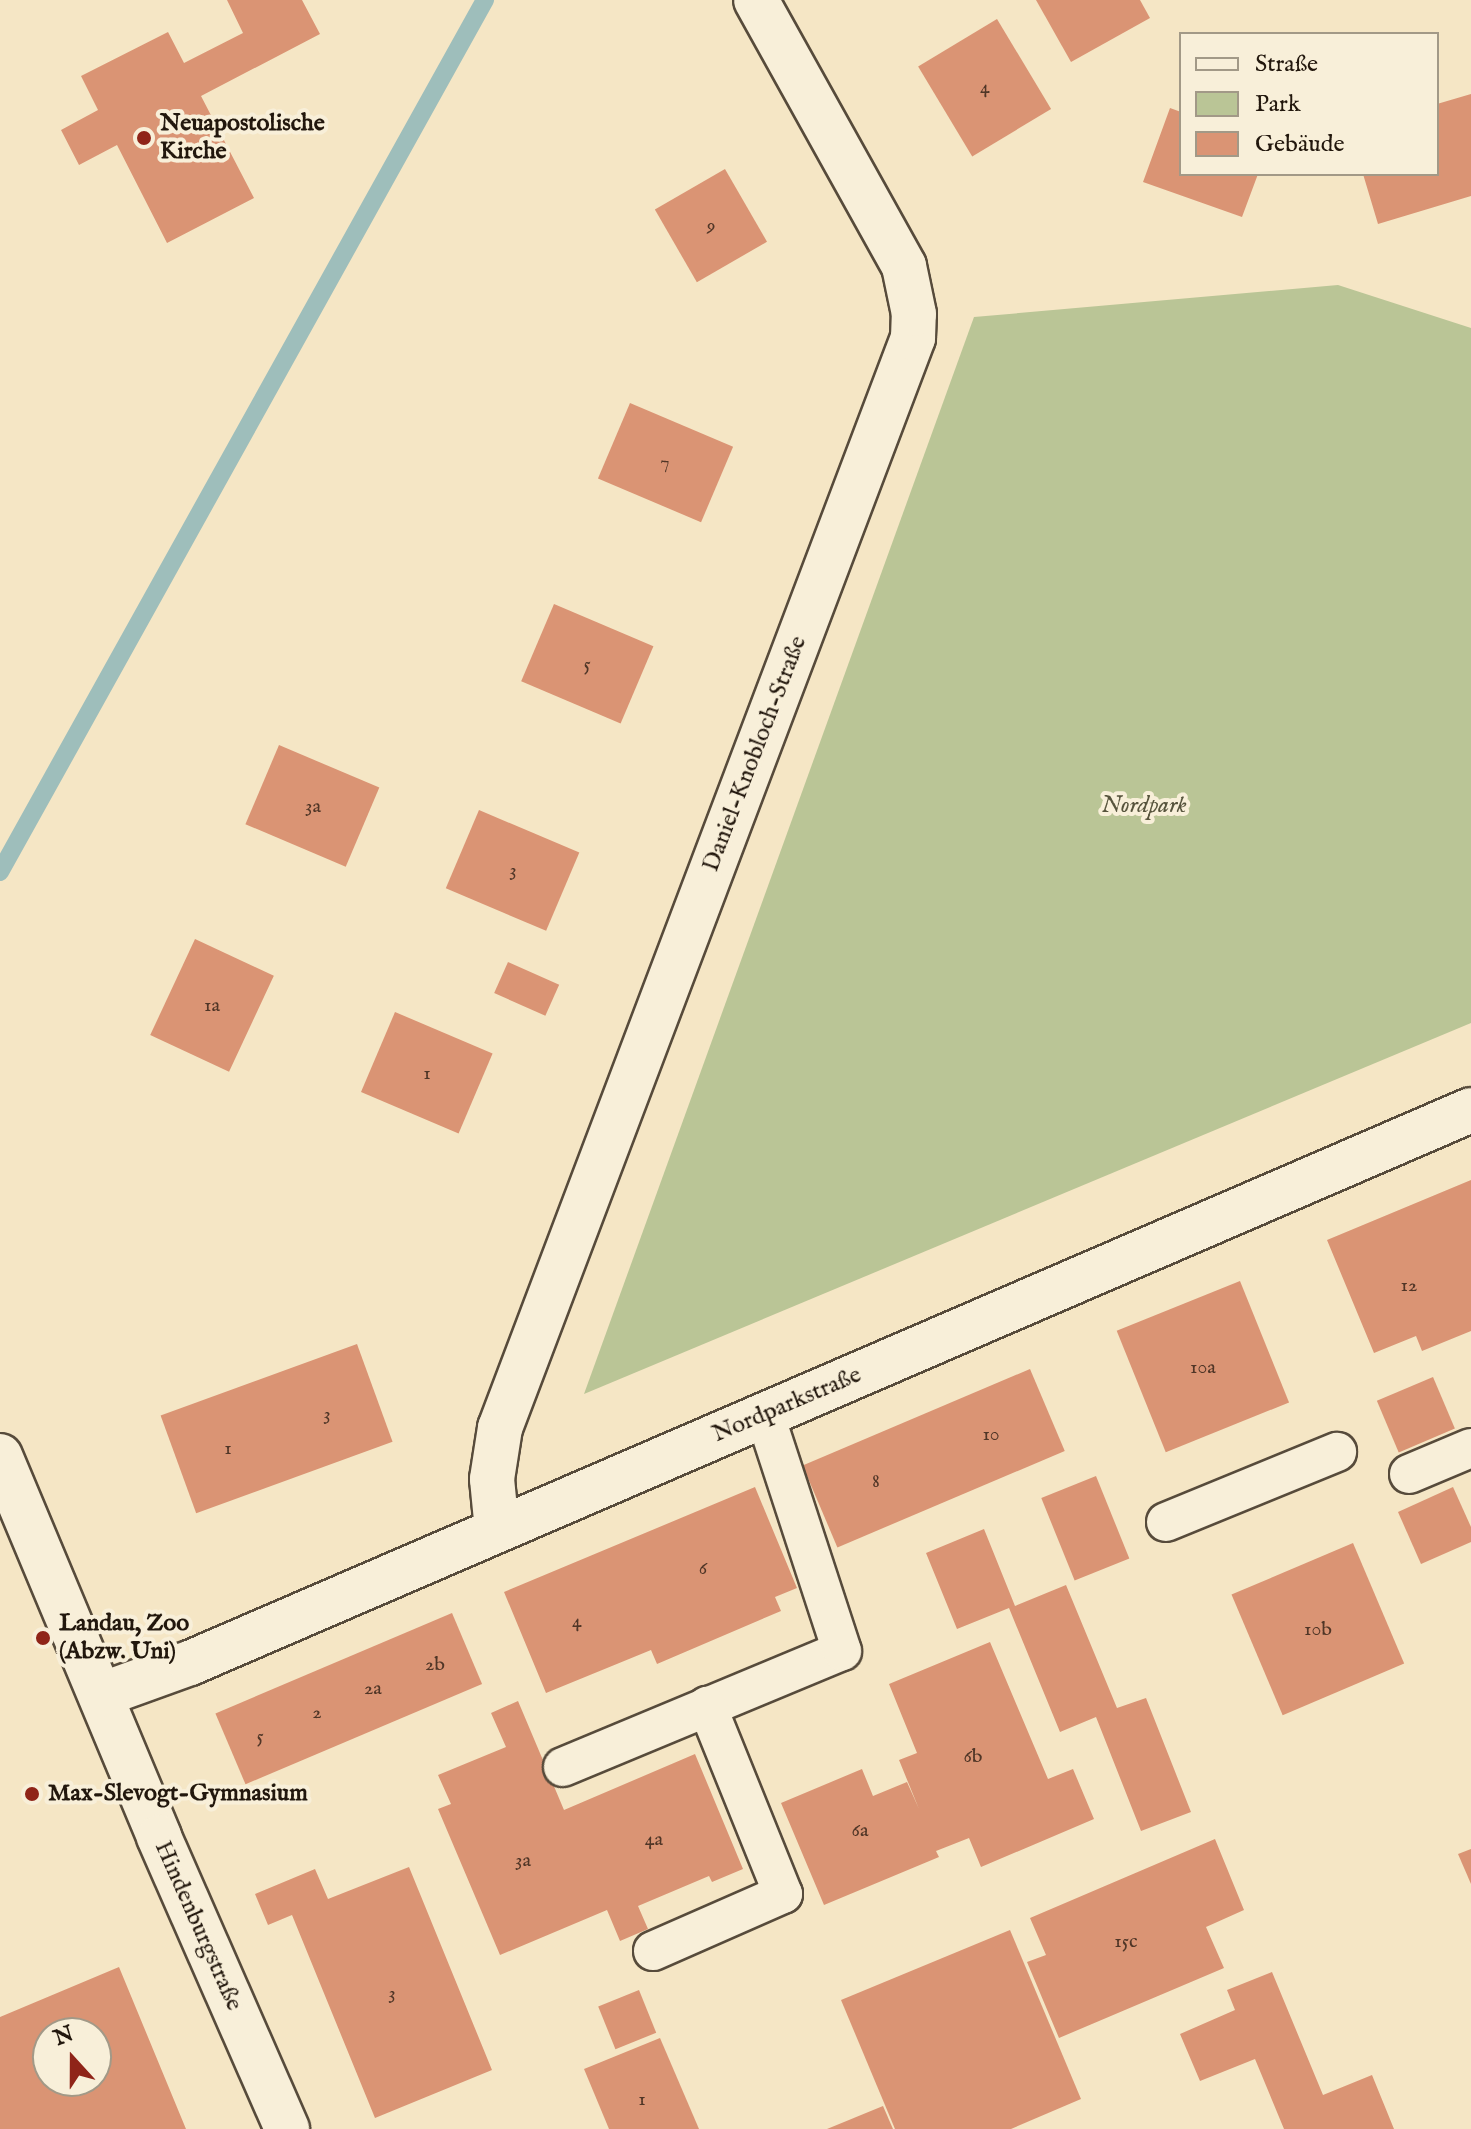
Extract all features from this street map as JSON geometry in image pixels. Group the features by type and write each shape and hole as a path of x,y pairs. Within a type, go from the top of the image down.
{"street":[{"name":"Daniel-Knobloch-Straße","path":"497,1530 492,1479 500,1428 913,338 914,314 904,266 756,0"},
{"name":"Nordparkstraße","path":"101,1695 190,1663 1471,1110"},
{"name":"Hindenburgstraße","path":"0,1456 159,1837 287,2129"}],"lane":[{"path":"563,1767 842,1651 765,1415"},
{"path":"1409,1474 1471,1448"},
{"path":"1166,1522 1337,1452"},
{"path":"653,1951 783,1894 707,1706"}],"green space":[{"name":"Nordpark","path":"1338,285 1471,328 1471,1023 584,1394 974,317"}],"building":[{"name":"Neuapostolische Kirche","path":"227,0 302,0 320,34 201,96 254,198 167,243 117,145 79,165 61,130 98,110 81,76 168,32 184,63 243,33"},
{"path":"1036,0 1140,0 1150,18 1071,62"},
{"path":"997,19 1051,109 972,156 918,66"},
{"path":"1471,94 1471,196 1378,224 1364,176 1439,176 1439,103"},
{"path":"1170,108 1179,111 1179,176 1257,176 1242,217 1143,182"},
{"path":"725,169 767,242 697,282 655,210"},
{"path":"630,403 733,447 701,522 598,478"},
{"path":"554,604 653,646 621,724 521,681"},
{"path":"279,745 379,788 346,867 245,824"},
{"path":"479,810 579,853 546,931 446,888"},
{"path":"195,939 274,976 229,1072 150,1035"},
{"path":"508,962 559,985 545,1016 494,993"},
{"path":"395,1012 493,1053 459,1134 361,1092"},
{"path":"1471,1180 1471,1331 1422,1351 1416,1336 1374,1353 1327,1240"},
{"path":"1240,1281 1289,1402 1166,1452 1117,1331"},
{"path":"357,1344 393,1442 196,1513 161,1415"},
{"path":"1030,1369 1065,1451 837,1547 803,1466"},
{"path":"1433,1377 1455,1429 1399,1452 1377,1401"},
{"path":"1096,1476 1129,1559 1075,1581 1041,1498"},
{"path":"755,1487 797,1588 775,1597 781,1611 657,1664 651,1650 546,1693 504,1592"},
{"path":"1453,1487 1471,1527 1471,1542 1421,1564 1398,1512"},
{"path":"984,1529 1015,1606 1066,1585 1117,1708 1146,1698 1191,1812 1141,1831 1096,1717 1060,1732 1009,1608 957,1629 926,1553"},
{"path":"1353,1543 1404,1664 1283,1715 1231,1595"},
{"path":"452,1613 482,1684 246,1784 215,1713"},
{"path":"990,1642 1048,1779 1073,1769 1094,1819 981,1867 969,1838 936,1851 939,1857 824,1905 781,1803 862,1769 873,1796 907,1782 919,1809 899,1760 917,1753 889,1684"},
{"path":"518,1701 564,1810 695,1754 743,1869 712,1882 709,1876 638,1906 648,1929 620,1941 607,1910 500,1955 438,1809 451,1804 438,1775 506,1747 491,1713"},
{"path":"1215,1839 1244,1910 1206,1927 1224,1968 1059,2038 1027,1962 1046,1955 1030,1918"},
{"path":"1471,1849 1471,1884 1458,1854"},
{"path":"409,1867 492,2070 375,2118 292,1915 268,1925 255,1894 315,1869 328,1899"},
{"path":"1010,1930 1081,2099 1011,2129 895,2129 841,2000"},
{"path":"119,1967 186,2129 0,2129 0,2017"},
{"path":"1272,1972 1323,2095 1372,2075 1394,2129 1284,2129 1255,2059 1200,2081 1180,2034 1235,2010 1227,1990"},
{"path":"639,1990 656,2033 615,2049 598,2006"},
{"path":"660,2038 699,2129 609,2129 584,2069"},
{"path":"883,2106 893,2129 827,2129"}],"waterway":[{"path":"0,872 485,0"}],"place":[{"name":"Neuapostolische Kirche","path":"144,138"},
{"name":"Landau, Zoo (Abzw. Uni)","path":"43,1638"},
{"name":"Max-Slevogt-Gymnasium","path":"32,1794"}]}
